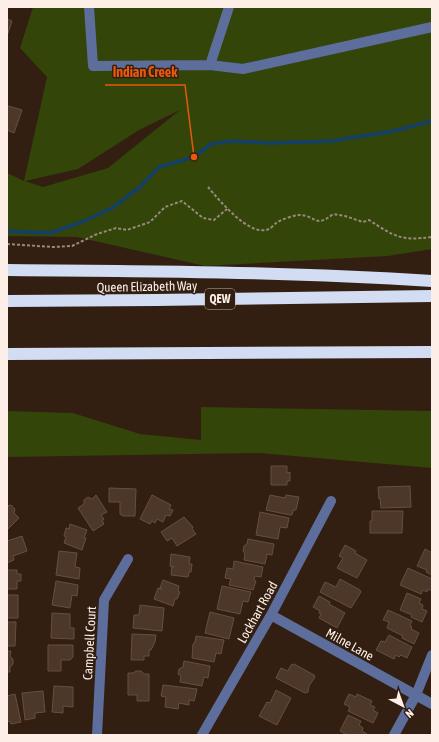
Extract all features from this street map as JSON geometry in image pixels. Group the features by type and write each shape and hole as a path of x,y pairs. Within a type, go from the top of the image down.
{"highway":[{"path":"7,270 357,276 432,281"},
{"name":"Queen Elizabeth Way","path":"7,301 432,296"},
{"path":"7,354 432,352"}],"street":[{"path":"89,7 93,66 210,65 243,69 432,27"},
{"path":"210,65 229,7"},
{"name":"Lockhart Road","path":"202,735 271,615 331,501"},
{"name":"Campbell Court","path":"97,735 104,600 128,559"},
{"name":"Milne Lane","path":"271,615 432,704"},
{"path":"394,735 416,695 432,655"}],"path":[{"path":"208,187 227,209 241,222 260,230 268,229 284,219 300,215 319,222 326,221 333,214 363,222 369,220 399,238 417,239 432,237"},
{"path":"7,244 53,247 72,246 97,234 116,228 127,230 150,222 165,207 182,201 203,218 214,220 227,209"}],"green space":[{"path":"33,7 432,7 432,249 388,256 205,266 77,237 7,236 7,173 24,181 47,77 20,48","holes":["180,110 108,168 43,187 25,181 78,169 139,130"]},
{"path":"201,407 432,411 432,468 259,453 7,457 7,411 73,413 140,434 201,440"}],"building":[{"path":"7,19 12,21 7,36"},
{"path":"8,106 22,110 14,133 7,130"},
{"path":"271,466 287,466 287,473 290,472 290,481 287,481 287,485 271,485"},
{"path":"410,486 411,507 381,508 378,487"},
{"path":"109,488 136,489 135,516 123,516 120,514 120,502 109,502"},
{"path":"96,495 107,512 101,515 104,519 102,520 104,524 93,531 78,508 84,504 84,500 88,497 92,499"},
{"path":"152,495 171,505 169,509 173,510 170,516 166,515 163,522 157,519 155,523 152,521 150,524 140,519"},
{"path":"270,495 285,498 286,495 299,497 296,510 293,510 292,515 290,515 266,510"},
{"path":"11,505 15,509 14,513 19,518 7,530 7,506"},
{"path":"372,511 403,511 402,533 370,533"},
{"path":"260,512 289,518 287,528 280,527 278,539 256,535"},
{"path":"184,517 193,527 192,529 196,534 177,546 172,538 167,541 161,532"},
{"path":"70,524 87,530 82,550 64,543 66,528 69,529"},
{"path":"22,536 27,551 13,556 14,560 7,563 7,541"},
{"path":"248,539 274,544 272,555 267,554 265,564 244,560 245,554 243,551"},
{"path":"345,545 356,551 355,553 367,560 357,578 337,568 343,558 339,556"},
{"path":"425,549 432,553 432,575 426,572 427,570 417,566"},
{"path":"59,551 77,553 75,567 80,568 79,579 56,575"},
{"path":"171,554 190,557 189,564 192,564 191,572 189,572 188,577 171,575 172,567 174,567 170,566"},
{"path":"234,561 263,567 261,577 255,576 254,580 256,581 253,590 229,585 231,579 225,578 227,568 233,569"},
{"path":"408,568 432,579 432,591 428,589 427,592 423,590 421,594 400,585"},
{"path":"7,570 17,570 17,574 21,574 21,581 17,581 17,589 7,589"},
{"path":"340,579 361,592 351,608 320,592 325,582 336,587"},
{"path":"163,580 179,586 178,591 180,592 177,599 175,599 173,606 154,599 158,588 162,589 160,588"},
{"path":"56,581 78,585 77,596 72,595 70,608 52,605"},
{"path":"222,586 251,592 248,602 243,601 240,614 217,609"},
{"path":"407,593 421,599 419,603 423,605 422,609 427,611 422,622 411,617 412,615 400,610"},
{"path":"7,595 18,595 18,618 7,618"},
{"path":"319,596 330,602 329,604 345,613 337,628 319,618 321,614 319,613 320,611 313,607"},
{"path":"140,605 164,608 162,631 133,628 134,615 139,615"},
{"path":"388,610 412,621 410,625 412,627 411,629 419,633 414,644 402,638 403,636 387,628 389,622 383,620"},
{"path":"210,612 234,618 229,639 205,633"},
{"path":"52,613 70,614 70,628 74,628 74,639 51,638"},
{"path":"7,622 16,622 15,646 7,646"},
{"path":"132,634 156,635 155,642 151,650 149,650 149,656 144,656 144,660 131,660"},
{"path":"389,635 412,647 407,658 401,655 399,657 396,655 394,659 376,650 381,641 385,642"},
{"path":"196,636 224,640 221,654 216,653 214,662 192,658 193,644"},
{"path":"48,645 73,645 73,657 70,660 61,660 61,671 48,671"},
{"path":"7,651 11,651 10,656 13,659 10,672 7,672"},
{"path":"184,661 210,666 208,678 204,677 202,686 180,682 181,676 178,674 179,669 183,667"},
{"path":"294,664 315,677 309,686 308,692 305,693 276,678 281,668 288,671 291,665"},
{"path":"136,671 149,674 149,701 137,701 137,695 128,695 128,673 133,673"},
{"path":"163,685 197,689 194,701 189,700 189,705 179,703 178,709 165,707 166,697 161,696"},
{"path":"54,686 73,687 73,707 63,706 63,713 52,712"},
{"path":"276,690 291,698 277,725 259,716 267,702 270,703"},
{"path":"43,691 45,712 35,713 35,718 25,720 22,693"},
{"path":"15,694 21,722 11,724 10,721 7,722 7,696"},
{"path":"349,694 356,697 357,694 372,701 370,705 375,707 373,710 378,713 373,723 348,711 350,707 344,704"},
{"path":"348,715 361,721 359,725 363,728 362,731 367,735 347,735 340,731"}],"waterway":[{"path":"7,231 50,233 82,222 112,208 140,187 159,167 194,157 211,144 232,141 271,143 332,141 394,131 432,121"}],"place":[{"name":"Indian Creek","path":"194,157"}]}
